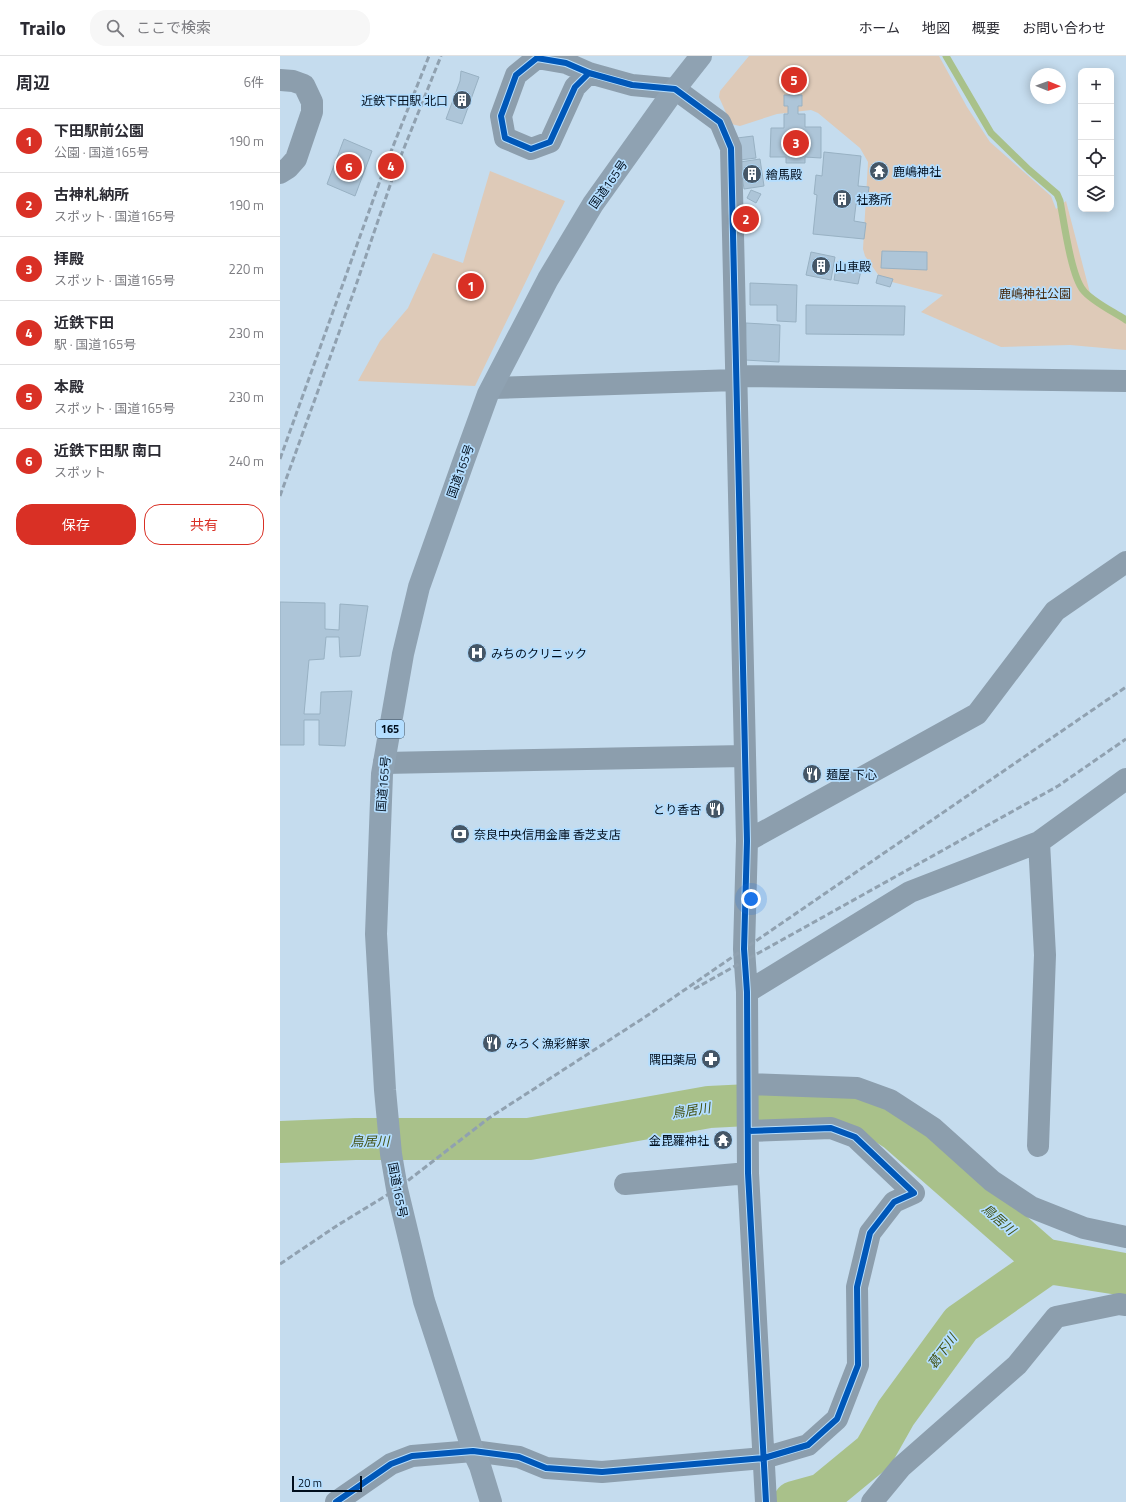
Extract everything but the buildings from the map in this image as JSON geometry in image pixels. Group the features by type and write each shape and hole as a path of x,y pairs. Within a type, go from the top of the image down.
{"highway":[{"name":"国道165号","path":"491,1502 424,1301 397,1189 391,1154 385,1090 376,934 382,774 403,654 419,586 464,460 492,388 548,279 593,204 675,89 701,56"}],"street":[{"path":"589,73 632,85 675,89 720,122 731,148 747,841 744,949 747,992 748,1173 766,1502"},
{"path":"280,80 293,81 304,85 312,102 312,112 296,159 288,168 280,173"},
{"path":"492,388 736,378 1126,381"},
{"path":"747,841 977,714 1055,611 1126,562"},
{"path":"384,763 744,756"},
{"path":"747,992 910,892 1039,842 1126,779"},
{"path":"1038,1146 1045,955 1039,842"},
{"path":"748,1084 857,1088 890,1100 933,1128 992,1181 1031,1207 1084,1228 1126,1237"},
{"path":"336,1502 391,1464 412,1456 476,1458 519,1457 546,1468 602,1472 764,1458 808,1445 837,1420 858,1365 857,1287 870,1233 894,1202 914,1193 855,1137 831,1128 748,1131"},
{"path":"625,1184 748,1173"},
{"path":"872,1502 901,1466 1017,1365 1056,1317 1119,1304 1126,1305"}],"green space":[{"name":"鹿嶋神社","path":"749,56 939,56 967,107 990,142 1051,196 1056,209 1066,201 1090,293 1126,320 1126,350 1070,345 1001,347 921,312 943,295 888,281 879,276 865,256 863,249 868,162 860,148 818,113 811,110 777,114 740,126 731,124 719,97 720,91"},
{"path":"490,171 565,201 475,386 358,381 380,341 408,308 433,253 463,263"}],"shaded area":[{"path":"1044,1238 1126,1253 1126,1288 1063,1277 1036,1284 1020,1255"}],"waterway":[{"path":"946,56 991,133 1029,170 1057,194 1060,201 1075,273 1083,290 1097,302 1126,320"},
{"name":"鳥居川","path":"280,1142 355,1139 529,1139 709,1107 811,1102 862,1108 896,1130 1048,1263"},
{"name":"葛下川","path":"794,1502 823,1494 874,1452 896,1413 961,1324 1048,1263 1126,1275"}],"railway":[{"path":"280,459 386,164 429,56"},
{"path":"280,496 354,291 396,168 441,56"},
{"path":"280,1264 338,1225 397,1189 489,1118 645,1017 1126,687"},
{"path":"694,989 1058,786 1126,739"}],"cycle path":[{"path":"589,73 575,87 550,142 531,149 505,138 501,116 516,75 537,58 566,63 589,73 632,85 675,89 720,122 731,148 747,841 744,949 747,992 748,1173 766,1502"},
{"path":"336,1502 391,1464 412,1456 473,1451 519,1457 546,1468 602,1472 764,1458 808,1445 837,1419 858,1365 857,1287 870,1233 894,1202 914,1193 855,1137 831,1128 748,1131"}],"place":[{"name":"本殿","path":"794,80"},
{"name":"近鉄下田駅 北口","path":"462,100"},
{"name":"拝殿","path":"796,143"},
{"name":"近鉄下田","path":"391,166"},
{"name":"近鉄下田駅 南口","path":"349,167"},
{"name":"鹿嶋神社","path":"879,171"},
{"name":"繪馬殿","path":"752,174"},
{"name":"社務所","path":"842,199"},
{"name":"古神札納所","path":"746,219"},
{"name":"山車殿","path":"821,266"},
{"name":"下田駅前公園","path":"471,286"},
{"name":"みちのクリニック","path":"477,653"},
{"name":"麺屋 下心","path":"812,774"},
{"name":"とり香杏","path":"715,809"},
{"name":"奈良中央信用金庫 香芝支店","path":"460,834"},
{"name":"みろく漁彩鮮家","path":"492,1043"},
{"name":"隅田薬局","path":"711,1059"},
{"name":"金毘羅神社","path":"723,1140"}],"park label":[{"name":"鹿嶋神社公園","path":"1035,293"}]}
